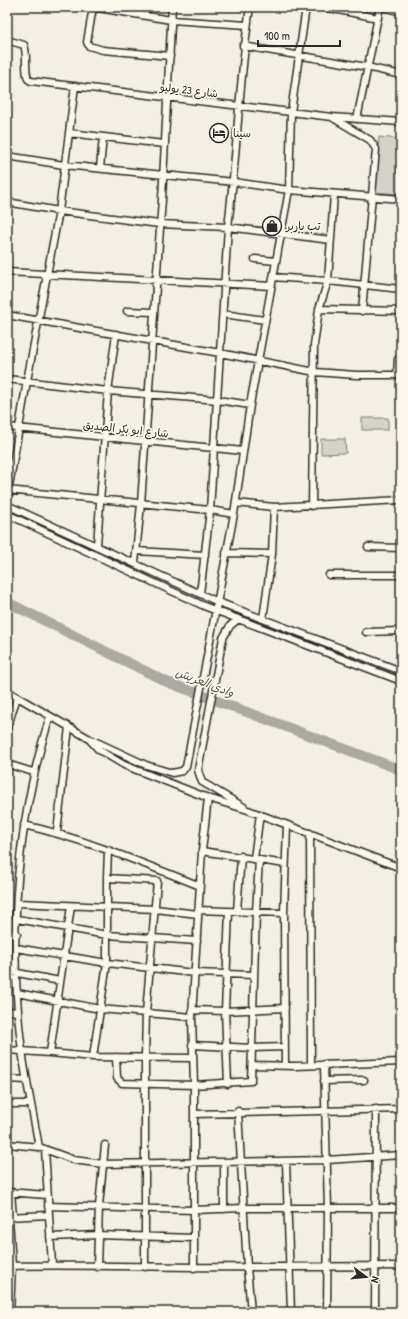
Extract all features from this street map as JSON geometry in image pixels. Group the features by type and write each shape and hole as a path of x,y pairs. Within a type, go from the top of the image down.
{"street":[{"path":"170,56 103,50 89,46 87,42 92,7 171,20 247,25"},
{"path":"135,563 141,504 147,394 163,174 172,7"},
{"path":"200,594 210,510 215,448 228,227 234,182 243,46 250,7"},
{"path":"7,691 88,738 128,757 169,773 175,773 185,769 190,754 212,635 215,610 218,602 236,503 250,405 288,190 291,112 306,7"},
{"path":"324,7 378,18"},
{"path":"357,119 381,7 401,12"},
{"name":"شارع 23 يوليو","path":"7,40 24,45 26,51 28,79 39,82 332,117 401,122"},
{"path":"243,46 367,67 401,75"},
{"path":"7,498 59,211 75,86"},
{"path":"332,117 374,144 376,154 362,311"},
{"path":"69,133 164,144"},
{"path":"100,168 103,137"},
{"path":"7,156 64,165 163,174 288,190 401,199"},
{"path":"312,506 314,345 319,309 328,281 334,194"},
{"path":"7,202 59,211 159,224 228,227 331,240"},
{"path":"255,259 276,261"},
{"path":"7,272 271,286"},
{"path":"273,277 401,289"},
{"path":"319,309 401,311"},
{"path":"128,311 153,312"},
{"path":"223,314 266,320"},
{"path":"7,315 258,360 314,372 399,375 398,359"},
{"path":"97,546 108,391 116,334"},
{"path":"7,379 108,391 218,400 250,405"},
{"name":"شارع ابو بكر الصديق","path":"7,426 19,429 243,451"},
{"path":"8,490 210,510 234,514"},
{"path":"236,503 274,506 312,506 401,500"},
{"path":"7,505 218,602 401,671"},
{"path":"263,619 272,554 274,506"},
{"path":"7,514 215,610 401,681"},
{"path":"368,547 401,548"},
{"path":"136,551 205,555"},
{"path":"226,553 272,554"},
{"path":"329,574 401,575"},
{"path":"238,619 230,626 223,638 199,757 198,770 202,782 248,810"},
{"path":"366,632 401,631"},
{"path":"7,730 16,696"},
{"path":"39,1147 22,1050 18,1012 16,948 24,825 33,772 50,716"},
{"path":"57,832 69,727"},
{"path":"88,738 108,757 208,798 260,814 401,868"},
{"path":"7,764 33,772"},
{"path":"194,1268 194,1085 192,1013 202,851 208,798"},
{"path":"116,1058 119,1082 129,1084 194,1085 250,1082 252,1065 257,858 260,814"},
{"path":"24,825 57,832 200,886"},
{"path":"285,1066 286,1008 284,913 287,825"},
{"path":"310,833 311,1065"},
{"path":"92,1057 107,963 106,908 108,850"},
{"path":"202,851 257,858 285,864"},
{"path":"237,911 241,856"},
{"path":"145,1267 146,1013 151,968 158,870"},
{"path":"107,878 157,881"},
{"path":"18,903 198,912 237,911 284,913"},
{"path":"50,1053 71,906"},
{"path":"228,1084 224,1011 229,911"},
{"path":"17,919 107,935 197,941"},
{"path":"7,934 17,934"},
{"path":"16,948 107,963 194,973 254,975"},
{"path":"7,970 60,981"},
{"path":"17,993 57,1002 100,1009 146,1013 192,1013 286,1008"},
{"path":"7,1011 18,1012"},
{"path":"192,1045 252,1048 285,1047"},
{"path":"7,1050 22,1050 92,1057 193,1058"},
{"path":"252,1065 285,1066 401,1062"},
{"path":"324,1064 328,1208 328,1312"},
{"path":"7,1079 27,1080"},
{"path":"324,1081 364,1080"},
{"path":"7,1104 31,1104"},
{"path":"375,1312 377,1157 376,1109"},
{"path":"194,1114 238,1111 401,1109"},
{"path":"238,1111 243,1208 251,1312"},
{"path":"7,1144 39,1147 74,1160 103,1164 224,1164 401,1155"},
{"path":"97,1267 99,1206 105,1145"},
{"path":"45,1149 52,1265"},
{"path":"286,1161 291,1312"},
{"path":"224,1164 224,1209"},
{"path":"10,1312 9,1192 47,1195"},
{"path":"48,1206 99,1206 194,1210 243,1208 399,1208"},
{"path":"9,1217 48,1215"},
{"path":"50,1237 98,1235 194,1238"},
{"path":"10,1266 52,1265 194,1268 401,1266"}],"shaded area":[{"path":"379,137 401,139 401,194 374,192"},
{"path":"362,418 388,418 388,430 362,430"},
{"path":"321,439 345,439 346,453 321,454"}],"waterway":[{"name":"وادي العريش","path":"7,602 167,682 401,770"}],"place":[{"name":"سينا","path":"219,133"},
{"name":"تب باربر","path":"272,226"}]}
